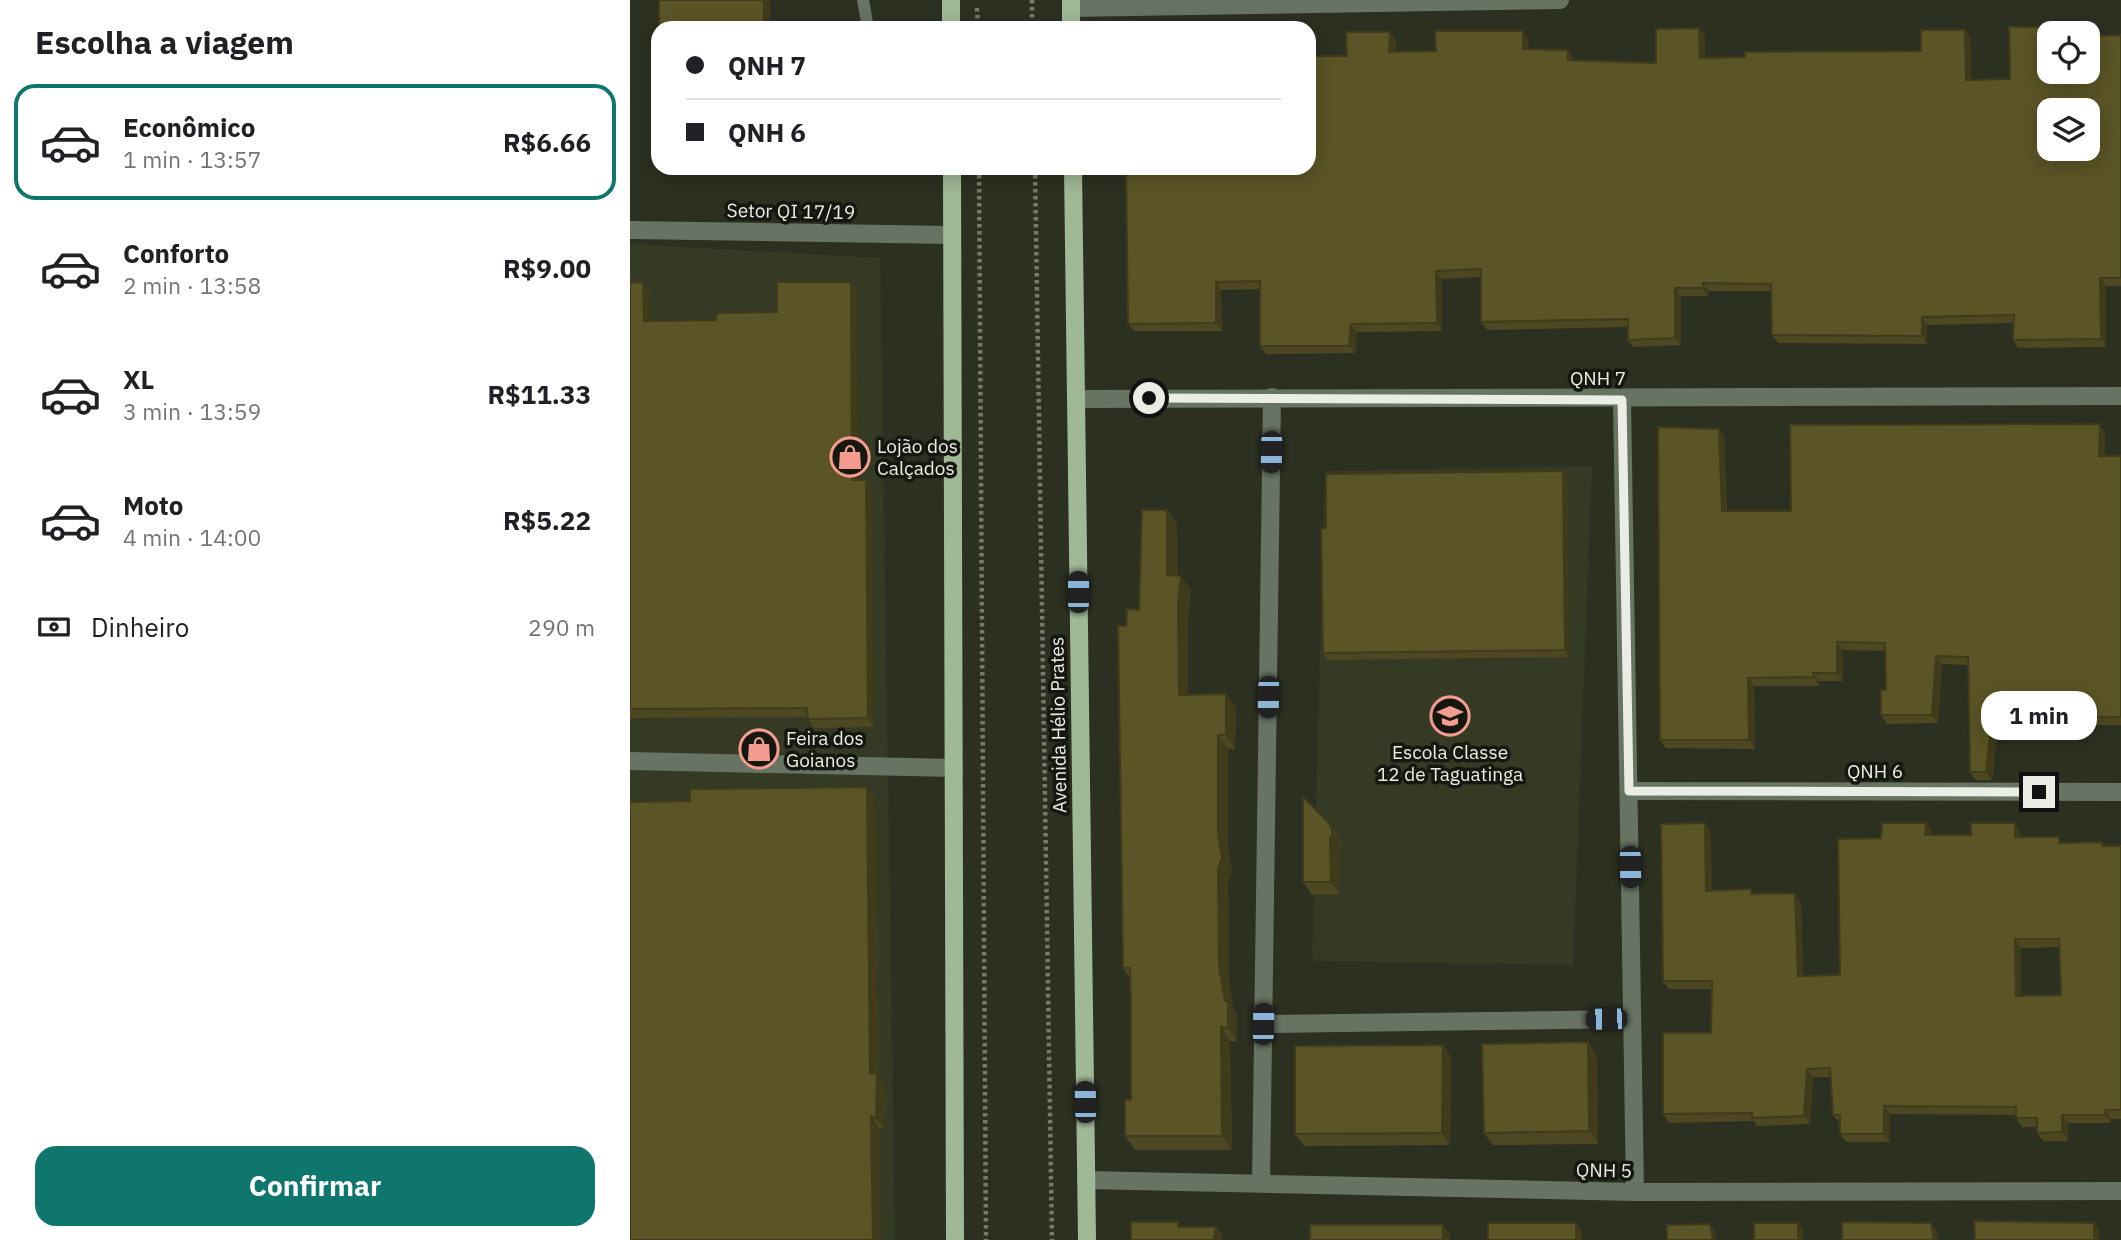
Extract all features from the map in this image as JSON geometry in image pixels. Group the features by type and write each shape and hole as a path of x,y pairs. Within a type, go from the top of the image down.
{"main road":[{"path":"951,0 951,21"},
{"path":"951,175 955,1240"},
{"name":"Avenida Hélio Prates","path":"1073,175 1087,1240"}],"street":[{"path":"1071,4 1560,0"},
{"name":"Setor QI 17/19","path":"630,230 952,235"},
{"name":"QNH 7","path":"1076,399 1272,397 1622,400 2121,396"},
{"path":"1261,1183 1272,397"},
{"path":"1622,400 1635,1192"},
{"path":"630,761 954,768"},
{"name":"QNH 6","path":"1629,791 2121,792"},
{"path":"1263,1024 1632,1019"},
{"name":"QNH 5","path":"1086,1180 1635,1192 2121,1191"}],"lane":[{"path":"863,0 867,21"}],"path":[{"path":"977,0 978,21"},
{"path":"1032,0 1032,21"},
{"path":"978,175 986,1240"},
{"path":"1035,175 1052,1240"}],"shaded area":[{"name":"Feira dos Goianos","path":"630,244 880,258 895,1240 630,1240"},
{"name":"Escola Classe 12 de Taguatinga","path":"1592,466 1573,965 1312,961 1325,471"}],"building":[{"path":"659,0 764,0 764,21 659,21"},
{"path":"2009,27 2037,27 2037,84 2100,84 2100,36 2121,35 2121,278 2100,278 2101,339 2013,340 2014,315 1922,317 1922,336 1772,335 1771,284 1703,283 1703,288 1675,288 1675,338 1628,340 1628,319 1481,322 1481,269 1436,271 1437,323 1351,324 1349,346 1260,346 1260,281 1216,282 1216,323 1128,324 1126,175 1316,175 1316,56 1347,56 1346,32 1390,32 1389,52 1436,51 1435,31 1523,31 1523,49 1568,50 1568,60 1656,63 1656,29 1699,28 1700,58 1745,57 1745,52 1921,51 1921,30 1965,30 1966,80 2010,79"},
{"path":"630,278 631,283 643,282 644,321 716,320 716,313 777,312 777,282 851,282 852,480 866,480 868,718 808,719 807,708 630,709"},
{"path":"2100,424 2099,456 2121,456 2121,717 1992,718 1986,772 1970,772 1968,657 1936,656 1932,715 1881,715 1881,690 1886,690 1885,643 1837,642 1837,673 1813,673 1813,677 1748,678 1749,740 1660,740 1658,427 1719,429 1722,511 1791,511 1790,425"},
{"path":"1563,471 1565,650 1323,653 1321,528 1326,528 1326,474"},
{"path":"1142,510 1167,510 1167,575 1181,576 1178,603 1179,695 1226,694 1226,735 1218,735 1218,834 1222,857 1218,869 1219,966 1225,1001 1228,1001 1228,1028 1221,1027 1222,1136 1125,1136 1125,1100 1131,1100 1131,1004 1130,968 1123,968 1118,626 1126,626 1127,609 1139,610"},
{"path":"867,787 870,1073 877,1074 876,1118 871,1116 873,1240 630,1240 630,802 690,801 690,789"},
{"path":"1303,797 1330,824 1333,834 1330,837 1331,882 1303,882"},
{"path":"1705,823 1706,891 1751,889 1751,894 1795,893 1798,976 1840,975 1838,839 1881,838 1882,823 1926,823 1925,835 1971,835 1971,823 2015,823 2015,837 2059,837 2059,843 2102,842 2102,846 2121,846 2121,1110 2105,1110 2105,1115 2062,1115 2062,1132 2037,1133 2037,1118 2016,1118 2016,1107 1884,1106 1884,1134 1840,1134 1840,1115 1833,1115 1830,1068 1807,1069 1804,1116 1752,1118 1752,1113 1663,1114 1663,1033 1711,1033 1712,981 1663,981 1661,824","holes":["2015,939 2059,939 2061,995 2016,996"]},
{"path":"1588,1042 1589,1131 1484,1133 1482,1044"},
{"path":"1443,1045 1442,1133 1295,1134 1295,1046"},
{"path":"1974,1221 2094,1223 2094,1240 1975,1240"},
{"path":"1131,1222 1178,1222 1178,1227 1216,1227 1214,1240 1131,1240"},
{"path":"1842,1222 1931,1223 1934,1240 1842,1240"},
{"path":"1488,1223 1576,1223 1576,1240 1488,1240"},
{"path":"1754,1223 1798,1223 1798,1240 1754,1240"},
{"path":"1710,1224 1713,1240 1667,1240 1667,1225"},
{"path":"1310,1225 1443,1225 1443,1240 1310,1240"}],"place":[{"name":"Lojão dos Calçados","path":"850,457"},
{"name":"Escola Classe 12 de Taguatinga","path":"1450,716"},
{"name":"Feira dos Goianos","path":"759,749"}],"route":[{"path":"1149,398 1622,400 1629,791 2039,792"}]}
